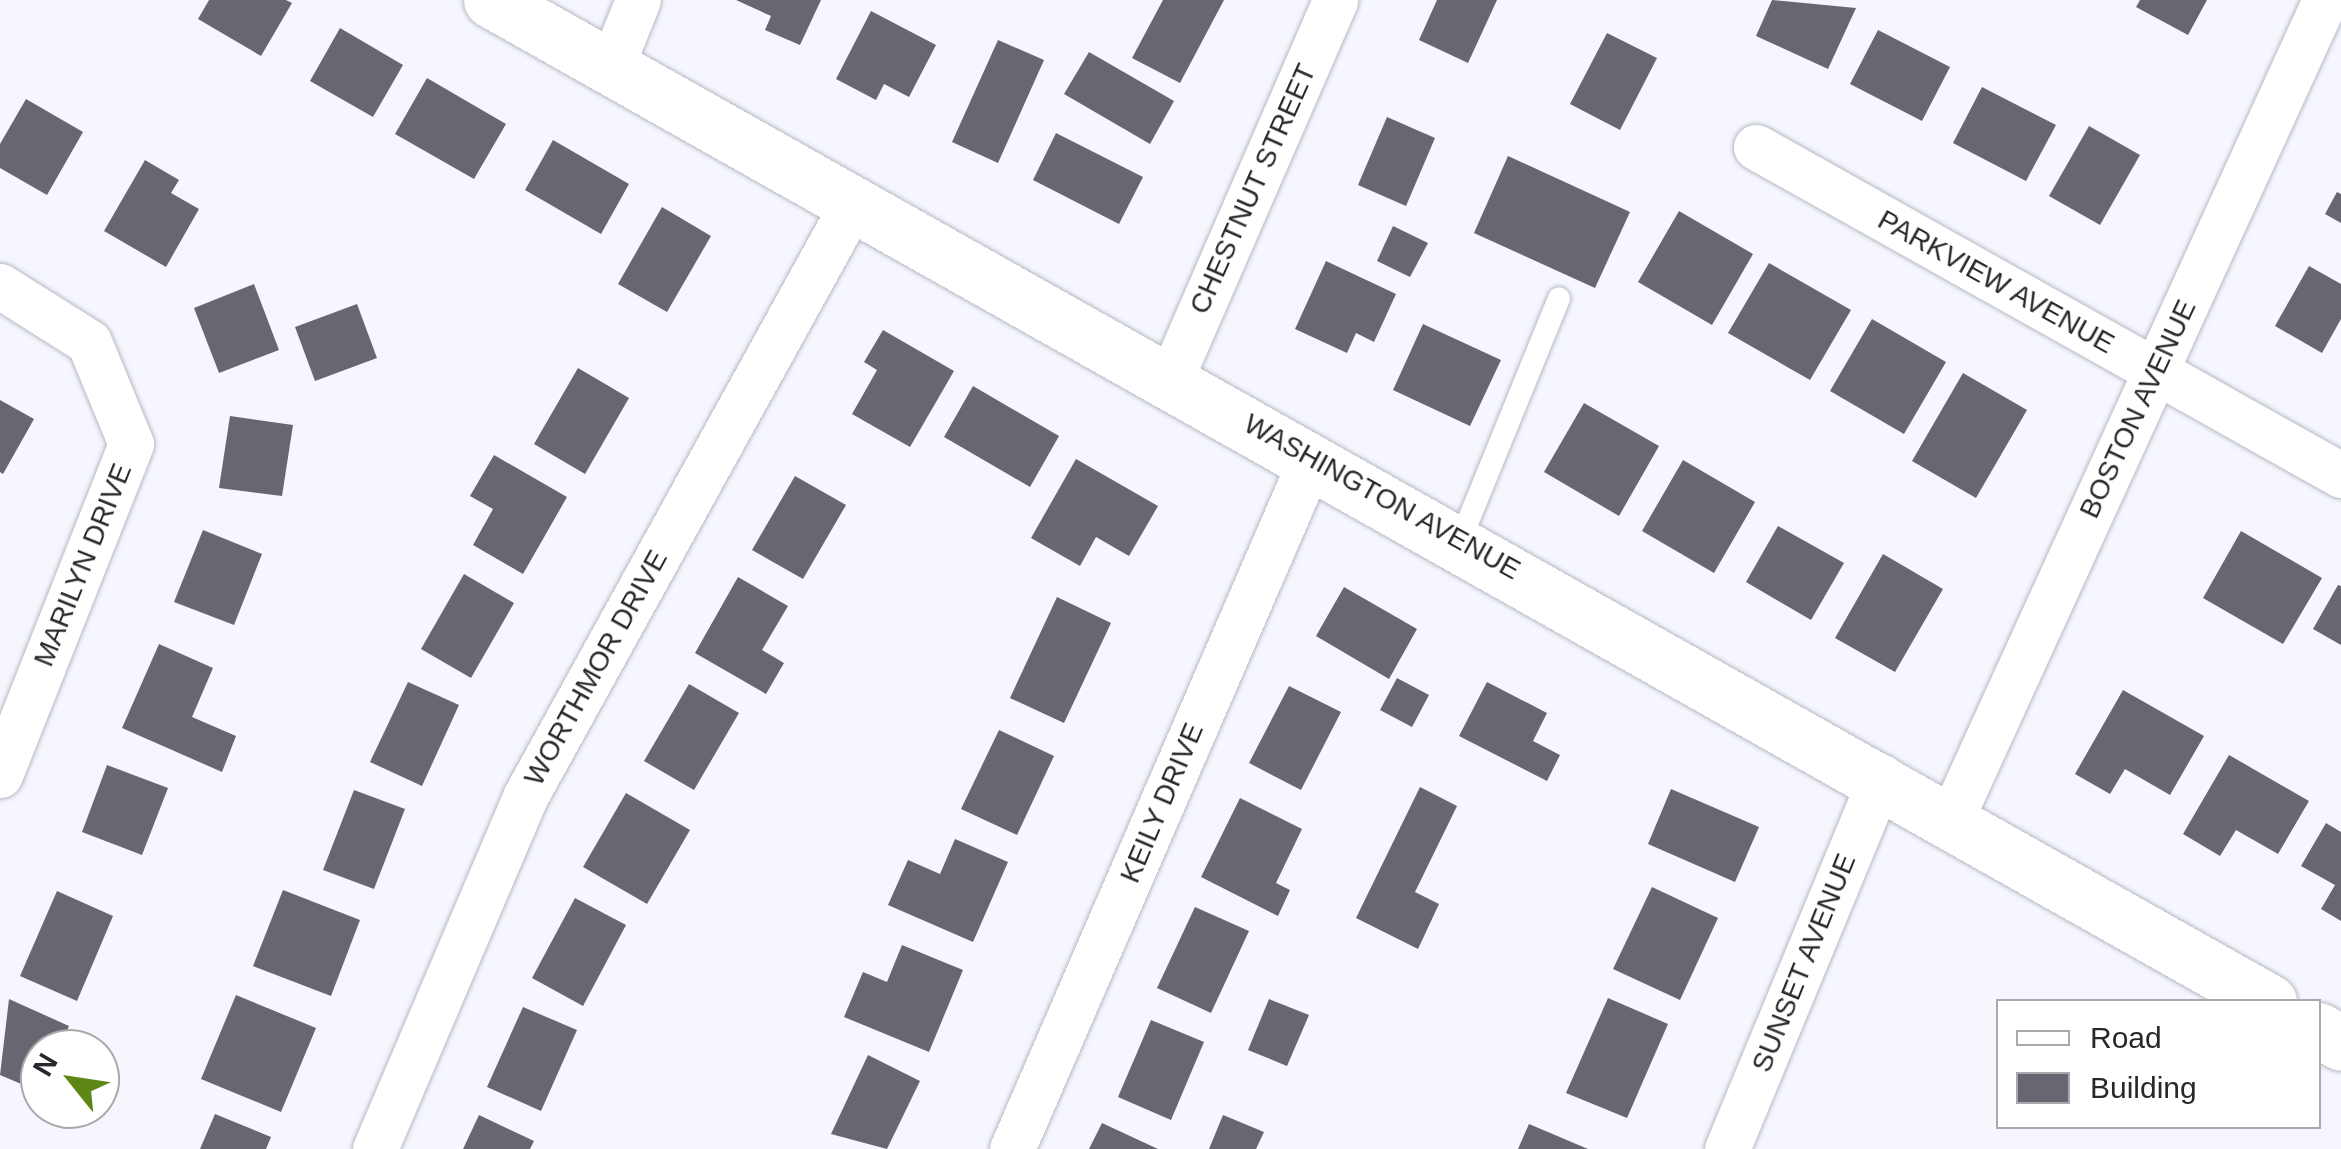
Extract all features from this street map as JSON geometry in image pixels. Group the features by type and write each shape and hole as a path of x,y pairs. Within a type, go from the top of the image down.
{"street":[{"name":"WASHINGTON AVENUE","path":"491,0 1881,777 2264,999"},
{"path":"611,67 638,0"},
{"name":"CHESTNUT STREET","path":"1171,378 1336,0"},
{"name":"BOSTON AVENUE","path":"1950,819 2325,0"},
{"name":"PARKVIEW AVENUE","path":"1756,146 2341,475"},
{"name":"WORTHMOR DRIVE","path":"375,1149 525,797 853,203"},
{"name":"MARILYN DRIVE","path":"0,286 89,342 131,444 0,775"},
{"name":"KEILY DRIVE","path":"1012,1149 1312,457"},
{"name":"SUNSET AVENUE","path":"1728,1149 1881,777"}],"lane":[{"path":"1460,541 1560,298"}],"building":[{"path":"209,0 292,3 261,56 198,19"},
{"path":"736,0 821,0 800,45 765,30 771,16"},
{"path":"1163,0 1224,0 1180,83 1132,58"},
{"path":"1437,0 1497,0 1468,63 1419,40"},
{"path":"1772,0 1856,8 1828,69 1756,36"},
{"path":"2140,0 2207,0 2188,35 2136,7"},
{"path":"871,11 936,45 909,97 884,84 876,100 836,79"},
{"path":"340,28 403,65 373,117 310,81"},
{"path":"1878,30 1950,67 1922,121 1850,84"},
{"path":"1607,33 1657,58 1620,130 1570,104"},
{"path":"998,40 1044,60 998,163 952,142"},
{"path":"1089,52 1174,101 1150,144 1064,94"},
{"path":"427,78 506,124 474,179 395,134"},
{"path":"1982,87 2056,125 2026,181 1953,143"},
{"path":"26,99 83,132 47,195 0,168 0,144"},
{"path":"1387,117 1435,138 1406,206 1358,185"},
{"path":"2089,126 2140,155 2100,225 2049,196"},
{"path":"1056,133 1143,177 1119,224 1033,180"},
{"path":"553,140 629,184 601,234 525,190"},
{"path":"1508,156 1630,212 1595,288 1474,233"},
{"path":"145,160 179,180 171,193 199,209 166,267 104,231"},
{"path":"2337,192 2341,194 2341,223 2325,214"},
{"path":"662,207 711,236 667,312 618,284"},
{"path":"1679,211 1753,254 1712,325 1638,282"},
{"path":"1393,226 1428,243 1410,277 1377,261"},
{"path":"1326,261 1396,294 1374,342 1356,333 1347,353 1295,329"},
{"path":"1769,263 1851,310 1810,380 1728,333"},
{"path":"2309,266 2341,284 2341,319 2322,353 2275,326"},
{"path":"254,284 279,350 219,373 194,308"},
{"path":"357,304 377,358 315,381 295,327"},
{"path":"1872,319 1946,362 1904,434 1830,391"},
{"path":"1423,324 1501,360 1470,426 1393,390"},
{"path":"883,330 954,371 910,447 852,414 877,370 864,362"},
{"path":"578,368 629,398 585,474 534,444"},
{"path":"1963,373 2027,410 1976,498 1912,461"},
{"path":"973,386 1059,436 1030,487 944,437"},
{"path":"0,400 34,419 3,474 0,472"},
{"path":"1584,403 1659,446 1619,516 1544,472"},
{"path":"230,416 293,425 282,496 219,488"},
{"path":"494,455 567,497 523,574 473,545 493,509 470,496"},
{"path":"1076,459 1158,506 1129,556 1096,537 1080,566 1031,538"},
{"path":"1683,460 1755,502 1714,573 1642,531"},
{"path":"795,476 846,505 803,579 752,550"},
{"path":"1778,526 1844,563 1811,620 1746,582"},
{"path":"203,530 262,554 234,625 174,602"},
{"path":"2241,531 2322,578 2283,644 2203,598"},
{"path":"1883,554 1943,589 1895,672 1835,638"},
{"path":"464,574 514,603 471,678 421,649"},
{"path":"738,577 788,606 762,650 784,663 766,694 695,653"},
{"path":"2338,585 2341,586 2341,645 2313,629"},
{"path":"1344,587 1417,629 1389,679 1316,636"},
{"path":"1057,597 1111,623 1064,723 1010,698"},
{"path":"159,644 213,668 192,717 236,736 222,772 122,728"},
{"path":"1397,678 1429,695 1412,727 1380,710"},
{"path":"408,682 459,705 422,786 370,762"},
{"path":"1487,682 1547,713 1533,741 1560,755 1547,781 1459,736"},
{"path":"689,684 739,713 694,790 644,761"},
{"path":"1289,686 1341,712 1301,790 1249,763"},
{"path":"2123,690 2204,736 2170,795 2125,769 2110,794 2075,774"},
{"path":"999,730 1054,756 1017,835 961,809"},
{"path":"2229,755 2309,801 2278,854 2236,830 2220,856 2183,834"},
{"path":"107,765 168,788 142,855 82,832"},
{"path":"1420,787 1457,806 1415,892 1439,904 1418,949 1356,918"},
{"path":"1671,789 1759,827 1735,882 1648,844"},
{"path":"354,790 405,809 374,889 323,870"},
{"path":"626,793 690,830 647,904 583,867"},
{"path":"1240,798 1302,829 1276,883 1290,890 1278,916 1201,877"},
{"path":"2326,823 2341,832 2341,921 2321,909 2335,885 2301,866"},
{"path":"955,839 1008,862 973,942 888,905 908,860 940,874"},
{"path":"1652,887 1718,918 1680,1000 1613,969"},
{"path":"283,890 360,920 331,996 253,966"},
{"path":"57,891 113,916 77,1001 20,976"},
{"path":"575,898 626,925 583,1006 532,978"},
{"path":"1195,907 1249,931 1211,1013 1157,988"},
{"path":"902,945 963,970 929,1052 844,1017 863,972 887,982"},
{"path":"236,995 316,1028 281,1112 201,1079"},
{"path":"1608,998 1668,1024 1627,1118 1566,1093"},
{"path":"9,999 69,1026 20,1029 20,1084 0,1075"},
{"path":"1269,999 1309,1015 1287,1066 1248,1050"},
{"path":"523,1007 577,1030 541,1111 487,1087"},
{"path":"1151,1020 1204,1042 1171,1120 1118,1097"},
{"path":"868,1055 920,1081 887,1149 831,1134"},
{"path":"215,1114 271,1137 266,1149 200,1149"},
{"path":"479,1115 534,1141 530,1149 463,1149"},
{"path":"1223,1115 1264,1132 1256,1149 1209,1149"},
{"path":"1102,1123 1158,1149 1089,1149"},
{"path":"1529,1124 1588,1149 1518,1149"}]}
